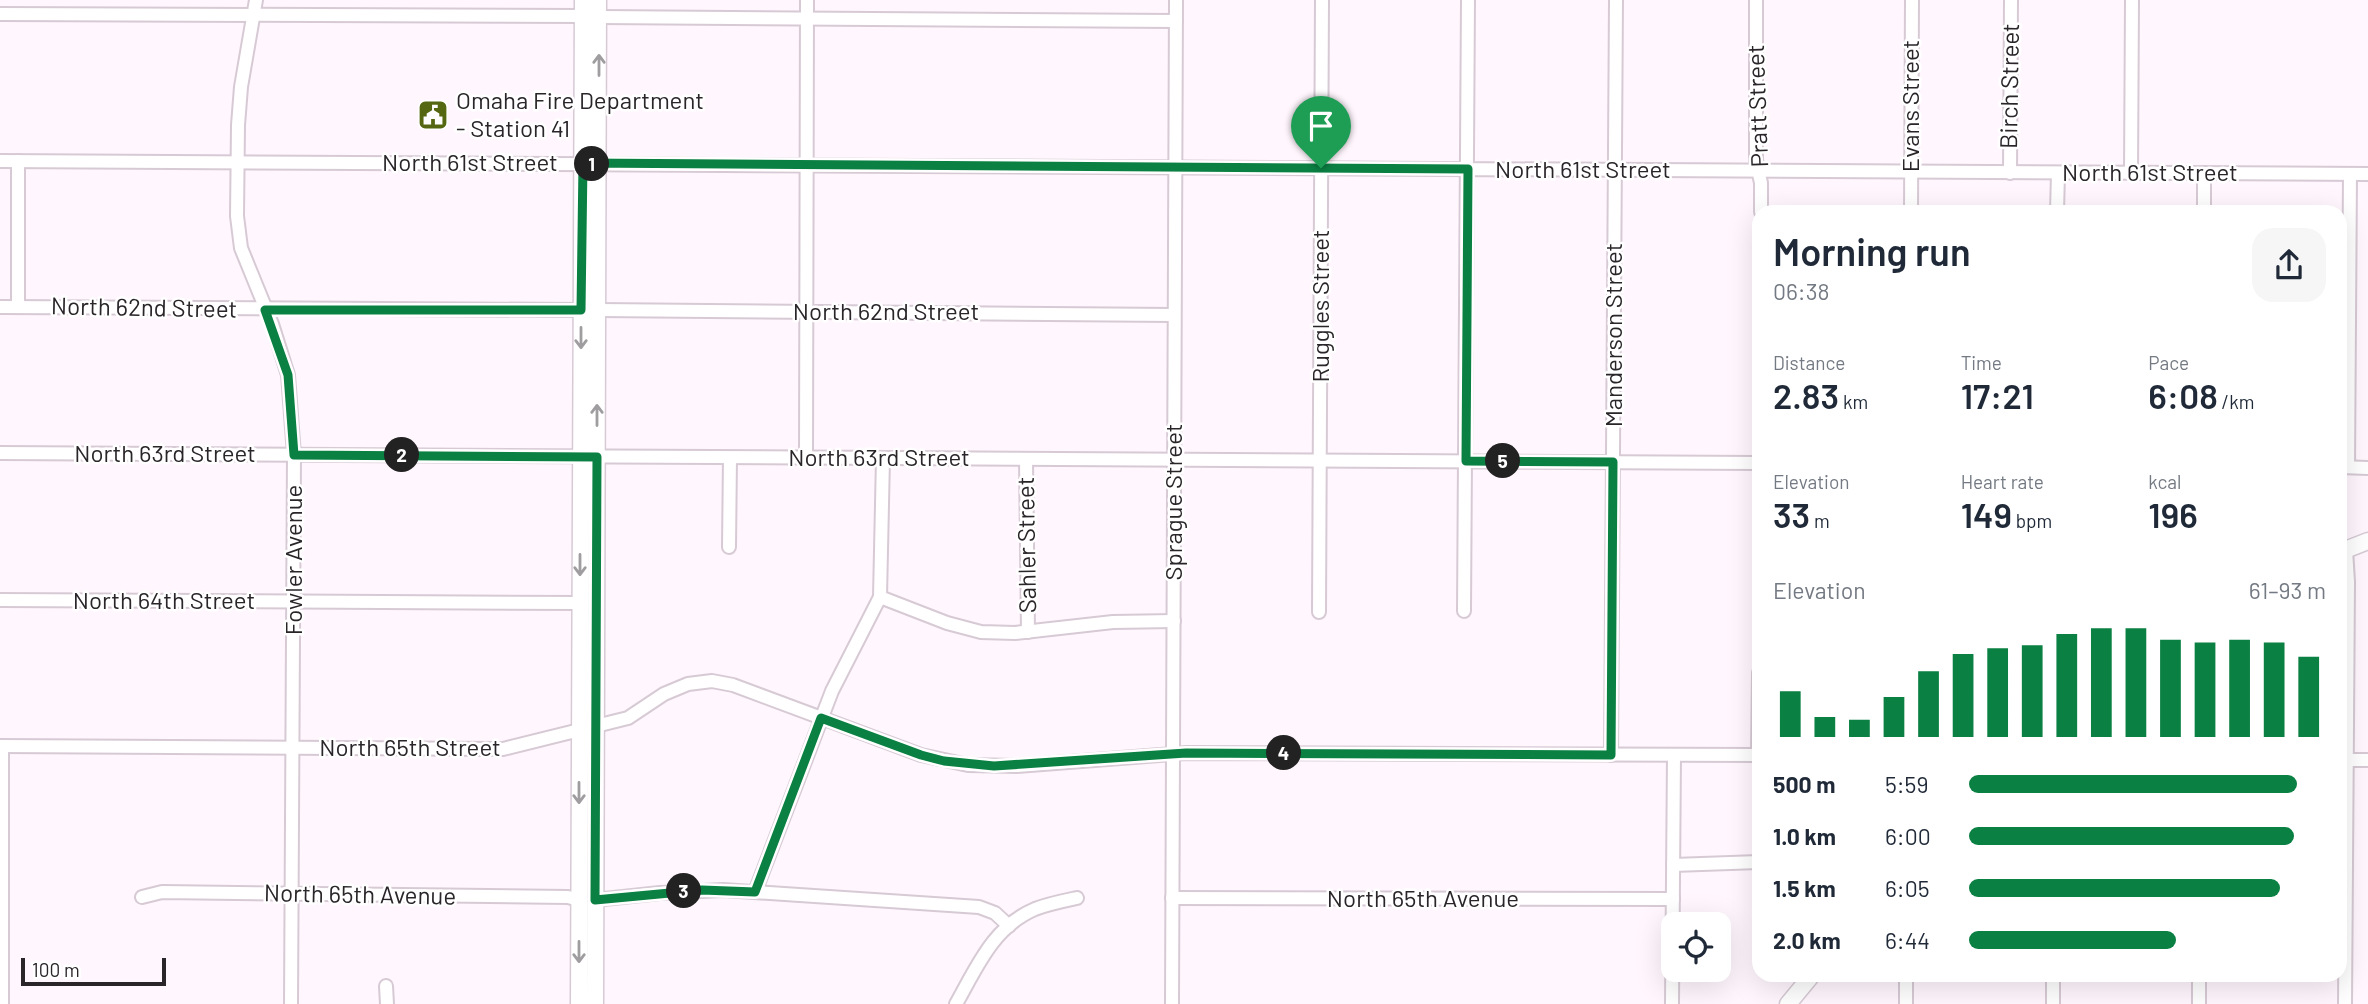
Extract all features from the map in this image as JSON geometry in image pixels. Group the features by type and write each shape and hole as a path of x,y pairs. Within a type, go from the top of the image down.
{"main road":[{"path":"591,8 589,310 580,456 579,731 595,1004"},
{"path":"579,1004 595,725 597,457 589,310"},
{"path":"2347,549 2368,541"},
{"path":"1788,1004 1806,982"}],"street":[{"path":"6,0 3,14 253,15 591,8 808,18 1176,21"},
{"name":"Fowler Avenue","path":"256,0 241,87 237,216 241,248 288,375 294,455 291,1004"},
{"path":"806,458 807,0"},
{"name":"Sprague Street","path":"1172,1004 1176,0"},
{"name":"Ruggles Street","path":"1319,611 1322,0"},
{"path":"1465,611 1468,0"},
{"name":"Manderson Street","path":"1611,755 1616,0"},
{"name":"Pratt Street","path":"1756,0 1756,160 1762,183 1761,205"},
{"name":"Evans Street","path":"1911,205 1912,0"},
{"name":"Birch Street","path":"2010,173 2011,0"},
{"path":"2131,173 2132,0"},
{"name":"North 61st Street","path":"0,161 2368,174"},
{"path":"18,161 18,307"},
{"path":"2057,205 2058,173"},
{"path":"2204,173 2204,205"},
{"path":"2347,320 2350,174"},
{"name":"North 62nd Street","path":"0,307 1174,314"},
{"name":"North 63rd Street","path":"0,453 1752,463"},
{"path":"729,547 730,458"},
{"path":"755,892 832,691 880,597 883,458"},
{"name":"Sahler Street","path":"1026,459 1028,632"},
{"path":"2347,467 2368,468"},
{"path":"2347,576 2347,618"},
{"path":"880,597 967,629 999,633 1113,622 1174,621"},
{"name":"North 64th Street","path":"0,600 579,603"},
{"name":"North 65th Street","path":"1,746 503,749 628,718 679,686 712,681 733,685 921,755 968,765 1017,766 1173,754 1752,755"},
{"path":"1,746 2,1004"},
{"path":"1672,1004 1674,755"},
{"path":"2347,760 2368,760"},
{"path":"1673,864 1752,862"},
{"name":"North 65th Avenue","path":"142,897 162,892 560,897 587,900 702,890 979,907 995,913 1009,926"},
{"path":"956,1004 992,942 1009,926 1034,910 1077,898"},
{"name":"North 65th Avenue","path":"1172,898 1673,900"},
{"path":"1906,982 1906,1004"},
{"path":"2053,982 2053,1004"},
{"path":"2199,982 2199,1004"},
{"path":"2345,982 2345,1004"},
{"path":"386,986 387,1004"}],"place":[{"name":"Omaha Fire Department - Station 41","path":"433,115"}],"route":[{"path":"583,163 1321,168 1468,169 1466,461 1613,462 1611,755 1186,753 1017,766 968,765 921,755 821,718 755,892 702,890 595,900 597,457 294,455 288,375 265,310 581,310 583,163"}]}
